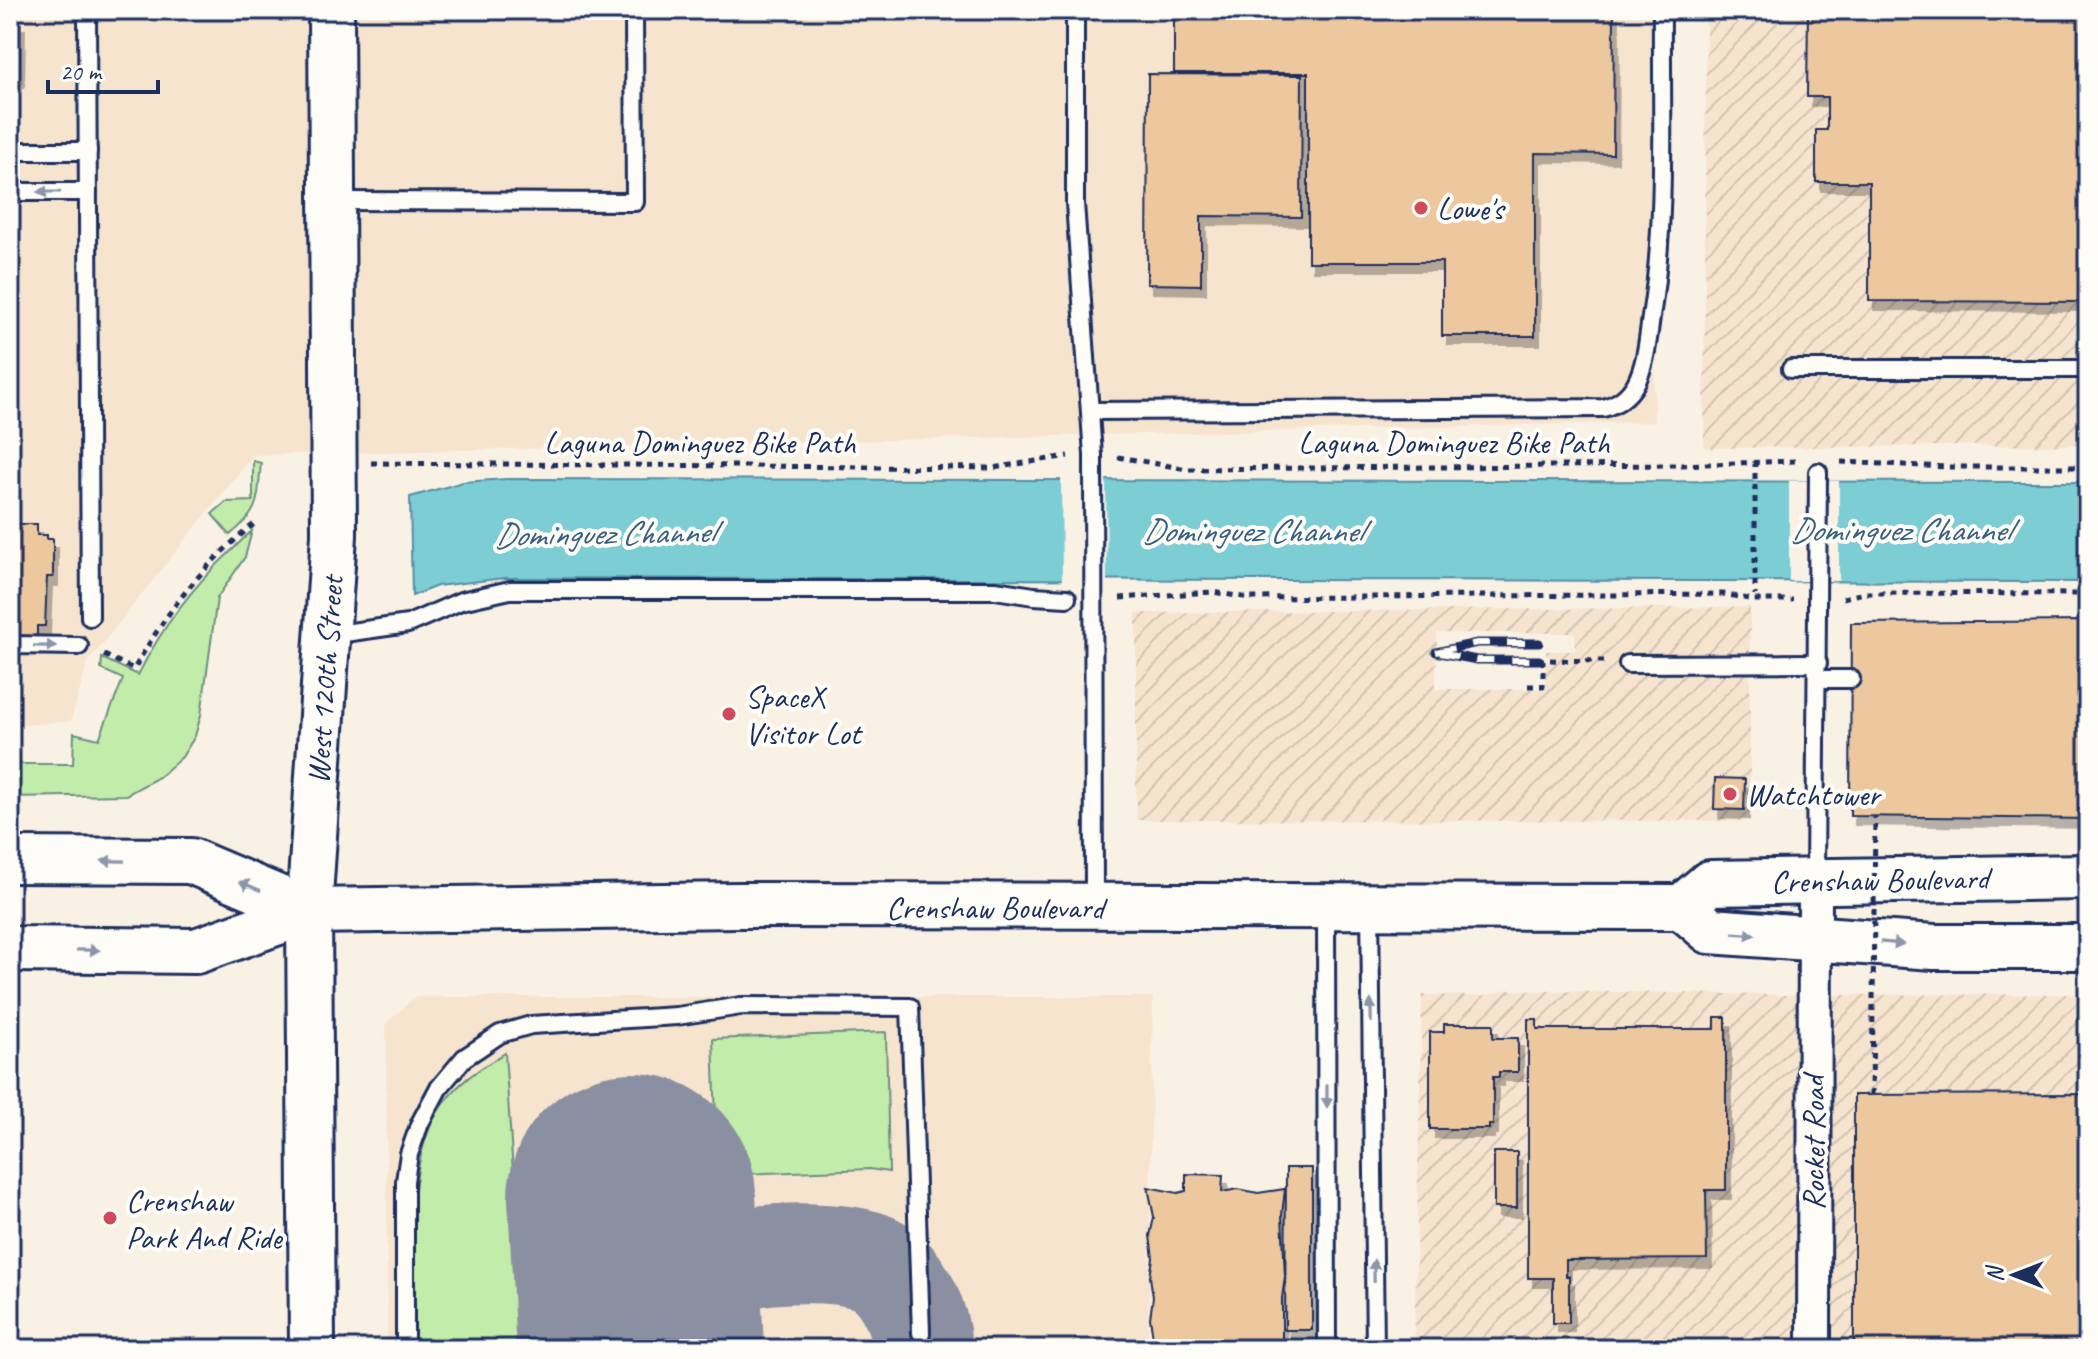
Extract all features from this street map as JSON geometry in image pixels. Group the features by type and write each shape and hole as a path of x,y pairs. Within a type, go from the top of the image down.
{"main road":[{"name":"West 120th Street","path":"312,1349 309,911 334,535 331,10"},
{"name":"Crenshaw Boulevard","path":"10,860 191,861 309,911"},
{"name":"Crenshaw Boulevard","path":"1682,907 1710,883 2088,877"},
{"name":"Crenshaw Boulevard","path":"10,949 196,951 309,911 738,905 1682,907 1710,931 1934,947 2088,947"}],"street":[{"name":"Rocket Road","path":"1814,1349 1815,882"}],"lane":[{"path":"87,10 90,617"},
{"path":"332,201 635,202 634,10"},
{"path":"1075,10 1075,203 1093,466 1094,907"},
{"path":"1091,411 1603,408 1618,404 1637,380 1648,340 1655,294 1660,229 1662,10"},
{"path":"10,151 88,151"},
{"path":"10,192 88,192"},
{"path":"1791,369 2088,369"},
{"path":"1815,882 1818,472"},
{"path":"328,635 408,624 461,601 510,590 995,590 1067,598"},
{"path":"10,645 79,646"},
{"path":"1628,664 1818,671 1851,679"},
{"path":"1326,906 1327,1349"},
{"path":"1370,906 1375,1349"},
{"path":"405,1349 405,1181 409,1154 420,1123 438,1089 464,1058 500,1034 531,1025 677,1016 741,1006 910,1007 921,1333"}],"path":[{"name":"Laguna Dominguez Bike Path","path":"334,463 993,468 1065,456"},
{"name":"Laguna Dominguez Bike Path","path":"1119,457 1187,469 1678,465 1790,461"},
{"path":"1755,461 1755,595"},
{"path":"1841,462 1946,467 2088,467"},
{"path":"104,655 134,669 166,615 210,561 258,521"},
{"path":"1091,592 1213,592 1249,598 1723,594 1754,600 1818,596 1845,598 1864,593 2088,594"},
{"path":"1528,686 1543,686 1543,660 1575,660"},
{"path":"1872,1095 1875,817"}],"shaded area":[{"path":"10,10 1660,10 1654,422 253,455 88,662 71,721 10,726"},
{"path":"1706,10 2088,10 2088,445 1704,448"},
{"path":"1750,607 1750,821 1136,820 1136,613","holes":["1437,633 1575,633 1575,651 1546,651 1546,656 1553,656 1553,663 1546,664 1545,689 1436,689"]},
{"path":"1505,990 1788,995 2088,994 2088,1349 1414,1349 1422,995 1483,996"},
{"path":"415,997 1153,997 1148,1349 387,1349 386,1023"}],"green space":[{"path":"253,461 261,463 256,504 247,519 230,535 212,514 226,502 253,501"},
{"path":"252,531 245,557 217,598 201,715 195,736 182,757 159,777 126,795 10,797 10,764 73,764 74,733 99,739 123,679 101,669 102,658 138,675 167,625 190,595"},
{"path":"886,1032 889,1172 870,1169 718,1175 713,1039"},
{"path":"505,1053 514,1188 530,1189 539,1349 414,1349 412,1228 414,1196 426,1138 437,1113 458,1086"}],"water":[{"name":"Dominguez Channel","path":"506,479 2088,482 2088,582 505,578 437,586 412,596 410,497 463,482"}],"pier":[{"path":"1061,475 1106,475 1107,583 1062,583"},
{"path":"1789,481 1839,481 1839,581 1789,581"}],"building":[{"name":"Lowe's","path":"1174,10 1614,10 1613,154 1535,153 1535,336 1442,336 1442,262 1308,262 1308,73 1174,73"},
{"path":"1808,10 2088,10 2088,302 1869,301 1869,182 1816,182 1816,130 1827,130 1827,97 1807,97"},
{"path":"10,11 12,21 20,21 19,79 12,79 12,89 10,89"},
{"path":"1148,74 1302,75 1301,217 1201,216 1201,285 1147,284"},
{"path":"10,524 37,524 37,535 47,535 47,539 53,539 53,577 47,577 45,626 37,626 37,640 10,640"},
{"path":"2088,621 2088,819 1850,816 1851,623"},
{"name":"Watchtower","path":"1715,778 1745,779 1744,810 1714,809"},
{"path":"1715,1017 1726,1017 1726,1190 1706,1190 1707,1259 1566,1260 1569,1323 1553,1323 1553,1278 1528,1278 1528,1019 1537,1019 1537,1029 1715,1029"},
{"path":"1444,1024 1493,1024 1493,1038 1518,1038 1518,1072 1499,1072 1499,1077 1493,1077 1493,1125 1489,1125 1489,1129 1430,1129 1430,1032 1444,1032"},
{"path":"2088,1094 2088,1349 1854,1349 1854,1095"},
{"path":"1494,1152 1517,1152 1517,1208 1494,1208"},
{"path":"1286,1168 1312,1168 1312,1330 1285,1330"},
{"path":"1186,1174 1223,1175 1222,1192 1238,1189 1258,1193 1285,1189 1282,1215 1285,1277 1282,1349 1151,1349 1153,1297 1150,1277 1153,1258 1150,1236 1154,1217 1148,1187 1178,1193 1186,1191"}],"taxiway":[{"path":"661,1349 684,1303 711,1276 758,1256 813,1253 867,1260 887,1272 909,1302 922,1349"}],"runway":[{"path":"632,1197 640,1349"}],"railway":[{"path":"1436,652 1477,643 1539,643"},
{"path":"1440,653 1477,660 1539,660"}],"place":[{"name":"Lowe's","path":"1421,208"},
{"name":"SpaceX Visitor Lot","path":"729,714"},
{"name":"Watchtower","path":"1730,794"},
{"name":"Crenshaw Park And Ride","path":"110,1218"}]}
